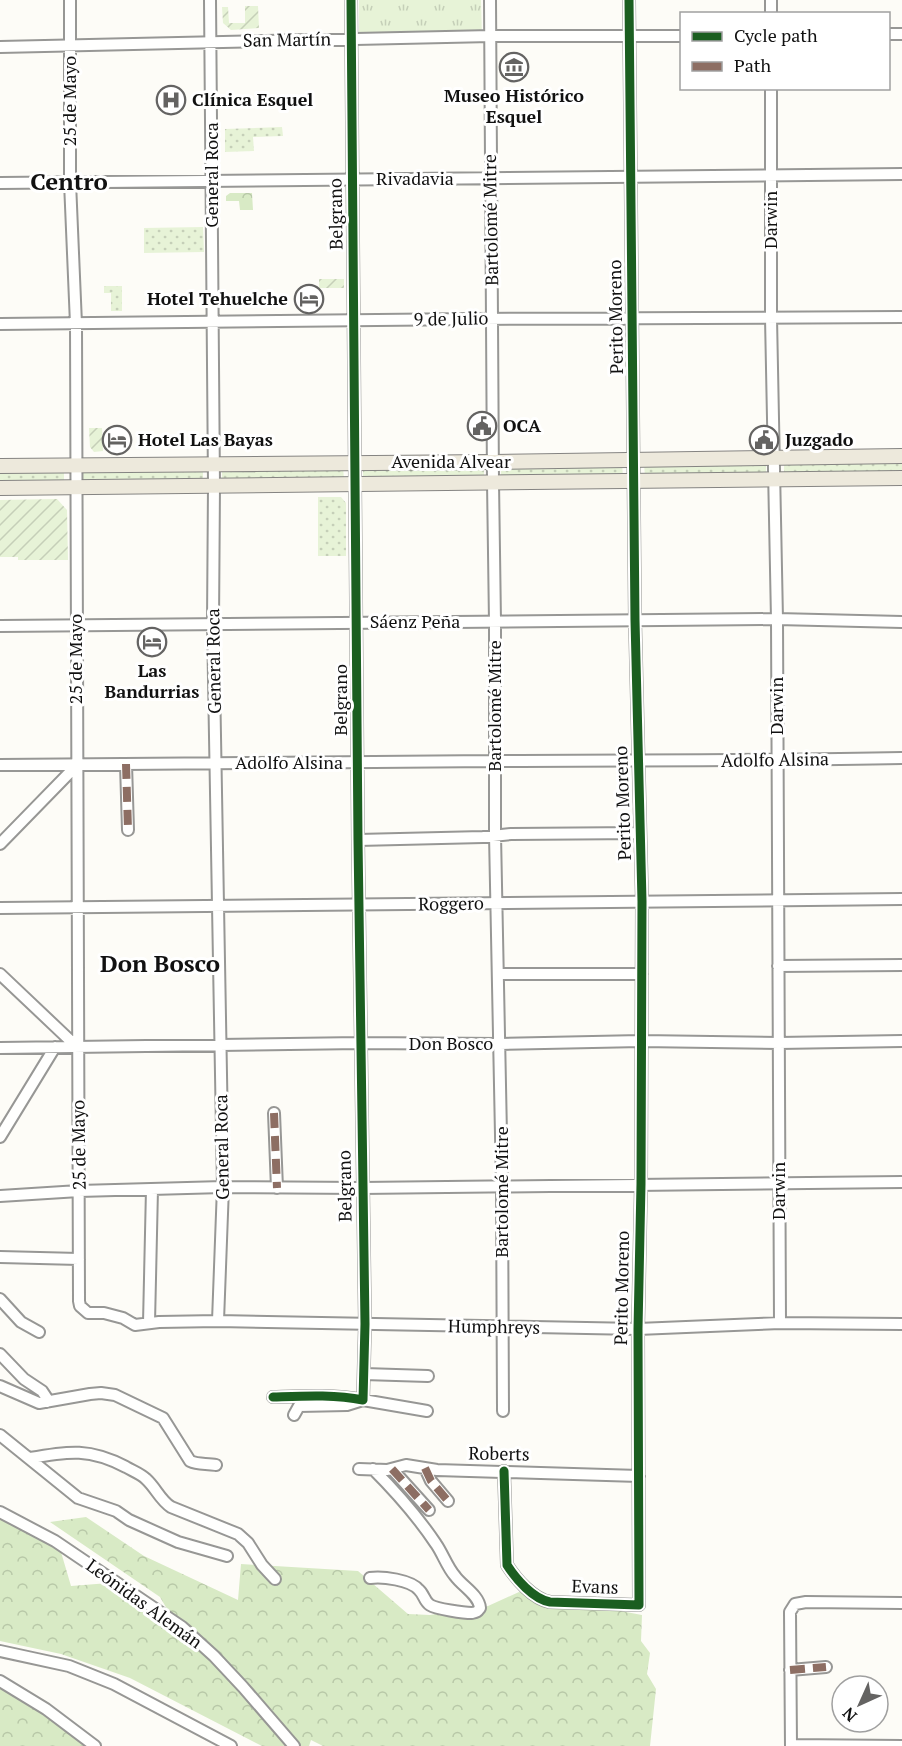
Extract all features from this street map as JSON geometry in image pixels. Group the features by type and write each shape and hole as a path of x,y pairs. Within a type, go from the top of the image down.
{"main road":[{"name":"Avenida Alvear","path":"0,466 902,456"},
{"name":"Avenida Alvear","path":"0,488 902,478"}],"street":[{"name":"25 de Mayo","path":"70,0 70,182 76,324 79,1301 88,1318"},
{"name":"General Roca","path":"210,0 213,180 213,623 223,1187 218,1321"},
{"name":"Belgrano","path":"351,0 363,1400"},
{"name":"Bartolomé Mitre","path":"490,0 495,836 502,1185 503,1411"},
{"name":"Perito Moreno","path":"630,0 635,620 642,901 638,1329 639,1605"},
{"name":"San Martín","path":"0,48 212,41 491,36 680,36"},
{"name":"Darwin","path":"771,90 771,318 777,619 780,1323"},
{"name":"Rivadavia","path":"0,183 902,174"},
{"name":"9 de Julio","path":"0,324 902,316"},
{"name":"Sáenz Peña","path":"0,626 777,619 902,621"},
{"name":"Adolfo Alsina","path":"0,765 777,761 902,758"},
{"path":"126,764 128,830"},
{"path":"0,844 77,765"},
{"path":"358,840 511,834 640,833"},
{"name":"Roggero","path":"0,908 358,906 902,898"},
{"path":"778,966 902,965"},
{"path":"0,974 77,1047"},
{"path":"498,974 642,974"},
{"name":"Don Bosco","path":"0,1048 360,1043 902,1041"},
{"path":"0,1137 55,1047"},
{"path":"274,1113 277,1188"},
{"path":"0,1196 79,1191 223,1187 362,1188 902,1182"},
{"path":"149,1323 152,1189"},
{"path":"0,1257 79,1259"},
{"path":"0,1299 21,1322 39,1332"},
{"name":"Humphreys","path":"88,1318 104,1313 123,1318 135,1325 218,1321 638,1329 780,1323 902,1324"},
{"path":"0,1354 24,1379 42,1391 47,1402"},
{"path":"364,1374 428,1376"},
{"path":"0,1386 31,1401 47,1402 101,1392 115,1395 163,1418 190,1461 195,1464 204,1462 216,1465"},
{"path":"273,1397 306,1396 363,1400 427,1411"},
{"path":"294,1415 299,1406 347,1405 363,1400"},
{"path":"0,1435 78,1498 116,1511 129,1520 178,1542 227,1556"},
{"path":"30,1458 64,1452 93,1453 110,1458 149,1481 163,1502 171,1507 238,1534 275,1579"},
{"name":"Roberts","path":"359,1469 392,1469 406,1465 437,1470 639,1476"},
{"path":"425,1468 431,1481 448,1501"},
{"path":"370,1578 381,1576 412,1584 419,1589 431,1606 438,1608 471,1613 480,1608 475,1597 453,1575 444,1556 412,1512 373,1469"},
{"path":"392,1469 429,1510"},
{"name":"Evans","path":"504,1471 507,1565 540,1600 639,1605"},
{"name":"Leónidas Alemán","path":"0,1512 55,1540 182,1627 214,1656 294,1746"},
{"path":"902,1603 806,1602 795,1604 790,1612 791,1745 902,1746"},
{"path":"0,1651 69,1666 114,1684 231,1746"},
{"path":"790,1670 826,1667"},
{"path":"0,1682 46,1709 95,1746"}],"green space":[{"path":"359,0 481,0 482,37 359,39"},
{"path":"245,6 258,6 259,28 231,30 223,23 222,7 228,7 229,23 245,23"},
{"path":"282,127 283,136 253,137 254,151 225,152 225,129"},
{"path":"230,193 252,193 253,210 240,210 239,201 226,201 226,196"},
{"path":"203,227 204,252 144,253 144,228"},
{"path":"319,279 344,279 344,288 319,288"},
{"path":"104,286 122,286 122,311 111,311 111,293 104,293"},
{"path":"89,428 102,428 103,451 94,452 90,447"},
{"path":"902,460 902,473 784,474 784,461"},
{"path":"766,462 766,476 645,477 644,464"},
{"path":"622,464 623,477 501,479 501,465"},
{"path":"484,465 484,478 363,479 363,466"},
{"path":"343,466 344,480 222,481 222,468"},
{"path":"203,468 203,481 82,483 82,469"},
{"path":"64,469 64,483 0,483 0,470"},
{"path":"318,497 341,497 346,503 346,556 318,556"},
{"path":"57,499 67,510 68,560 18,560 18,557 0,557 0,500"},
{"path":"0,1512 61,1552 71,1586 109,1583 185,1640 160,1597 50,1522 86,1517 144,1556 238,1600 241,1564 358,1571 408,1614 430,1615 488,1606 519,1592 642,1615 641,1641 650,1653 647,1674 656,1689 650,1746 323,1746 311,1740 309,1746 262,1746 130,1678 61,1654 0,1641"},
{"path":"0,1688 30,1702 87,1746 0,1746"}],"marked path":[{"path":"126,764 128,830"},
{"path":"274,1113 277,1188"},
{"path":"425,1468 431,1481 448,1501"},
{"path":"392,1469 429,1510"},
{"path":"790,1670 826,1667"}],"cycle path":[{"path":"273,1397 329,1396 363,1400 365,1324 358,840 351,0"},
{"path":"504,1471 507,1565 526,1588 537,1597 550,1602 639,1605 638,1329 642,901 635,620 629,0"}],"place":[{"name":"Museo Histórico Esquel","path":"514,67"},
{"name":"Clínica Esquel","path":"171,100"},
{"name":"Hotel Tehuelche","path":"309,299"},
{"name":"OCA","path":"482,426"},
{"name":"Hotel Las Bayas","path":"117,440"},
{"name":"Juzgado","path":"764,440"},
{"name":"Las Bandurrias","path":"152,642"}],"district":[{"name":"Centro","path":"69,182"},
{"name":"Don Bosco","path":"160,964"}]}
